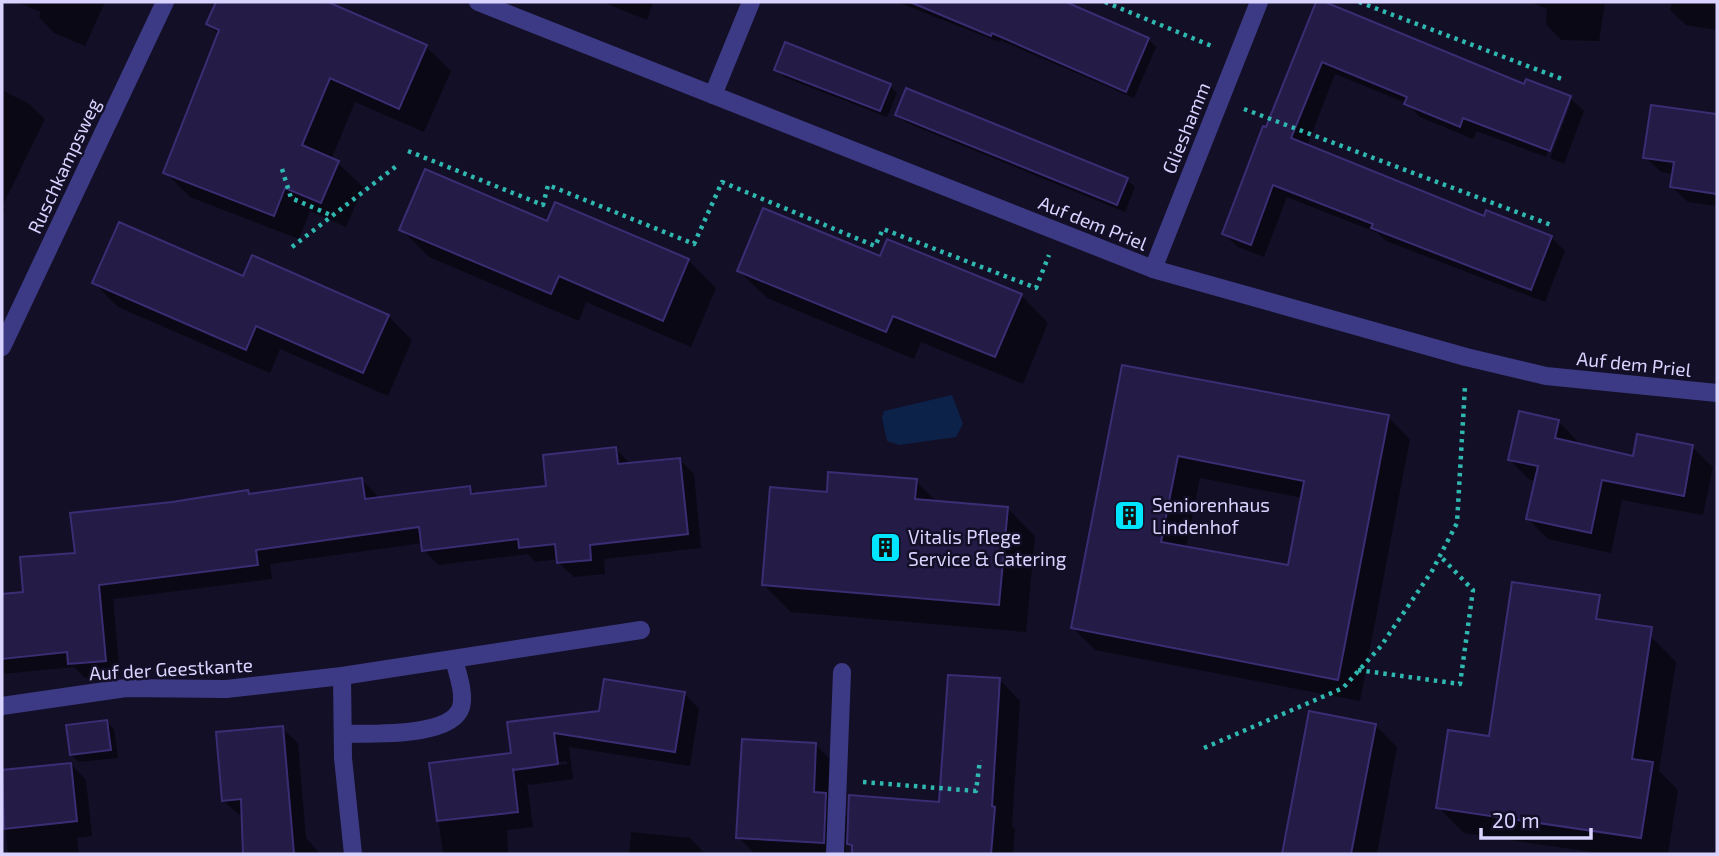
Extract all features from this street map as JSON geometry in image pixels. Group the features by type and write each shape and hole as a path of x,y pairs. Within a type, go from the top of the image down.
{"street":[{"name":"Ruschkampsweg","path":"2,348 164,2"},
{"name":"Auf dem Priel","path":"478,2 1153,269 1466,357 1546,376 1717,393"},
{"path":"713,94 751,2"},
{"name":"Glieshamm","path":"1153,269 1259,2"},
{"name":"Auf der Geestkante","path":"2,706 126,688 226,689 342,676 641,630"},
{"path":"343,734 405,732 437,727 453,719 461,709 462,693 454,659"},
{"path":"835,854 842,672"},
{"path":"342,676 343,734 353,854"}],"path":[{"path":"1105,2 1237,57"},
{"path":"1359,2 1562,79"},
{"path":"1220,100 1551,225"},
{"path":"408,151 543,205 548,185 694,244 722,182 875,246 883,229 1036,288 1058,232"},
{"path":"292,247 400,164"},
{"path":"282,169 292,198 333,217"},
{"path":"1204,748 1343,688 1381,646 1432,571 1457,523 1466,357"},
{"path":"1358,670 1460,684 1473,590 1440,556"},
{"path":"838,780 976,791 980,760"}],"water":[{"path":"952,395 963,424 956,437 899,445 887,441 882,418 884,411"}],"building":[{"path":"216,2 328,2 427,45 399,109 330,78 302,145 339,161 321,203 285,188 274,216 163,173 219,30 206,24"},
{"path":"910,2 1066,2 1149,38 1126,92 992,33 991,36"},
{"path":"1316,2 1325,2 1524,84 1526,79 1571,96 1550,151 1463,118 1460,127 1404,104 1407,97 1322,62 1291,138 1484,216 1486,210 1552,236 1531,290 1371,228 1373,224 1273,185 1251,245 1222,234 1263,126 1266,127"},
{"path":"785,42 891,84 880,111 774,70"},
{"path":"906,88 1128,178 1117,205 895,115"},
{"path":"1651,105 1717,114 1717,194 1670,187 1674,162 1643,158"},
{"path":"425,169 547,221 555,202 689,259 663,321 559,276 551,294 399,230"},
{"path":"763,208 880,256 887,239 1022,294 995,357 893,316 886,332 737,271"},
{"path":"119,222 243,276 252,255 389,315 363,373 256,326 246,350 92,283"},
{"name":"Seniorenhaus Lindenhof","path":"1122,365 1389,415 1338,680 1071,628","holes":["1178,456 1304,481 1288,565 1161,542"]},
{"path":"1519,411 1559,420 1555,438 1633,456 1637,434 1693,445 1684,496 1602,480 1591,533 1526,519 1538,466 1508,460"},
{"path":"616,447 618,464 680,458 688,534 590,545 591,560 557,563 555,544 519,548 518,539 422,551 419,527 256,550 258,565 99,585 106,661 68,664 67,652 2,659 2,594 23,592 20,557 75,553 70,513 172,502 248,490 249,494 362,478 365,499 470,486 471,494 546,486 543,455"},
{"name":"Vitalis Pflege Service & Catering","path":"828,472 917,479 915,499 1008,507 999,605 762,585 770,487 827,492"},
{"path":"1512,582 1600,595 1596,619 1652,627 1632,759 1653,762 1641,838 1436,808 1448,730 1489,736"},
{"path":"948,675 1000,678 991,854 852,854 852,845 847,844 849,795 939,802"},
{"path":"604,679 685,692 675,752 554,733 558,764 513,770 518,812 437,821 429,763 511,753 507,722 599,711"},
{"path":"1309,711 1376,724 1351,854 1282,854"},
{"path":"107,720 111,750 70,755 66,725"},
{"path":"283,726 294,854 243,854 241,799 222,801 216,732"},
{"path":"742,739 816,743 814,792 826,793 824,843 736,838"},
{"path":"71,763 77,821 4,829 2,770"}],"place":[{"name":"Seniorenhaus Lindenhof","path":"1129,516"},
{"name":"Vitalis Pflege Service & Catering","path":"885,548"}]}
